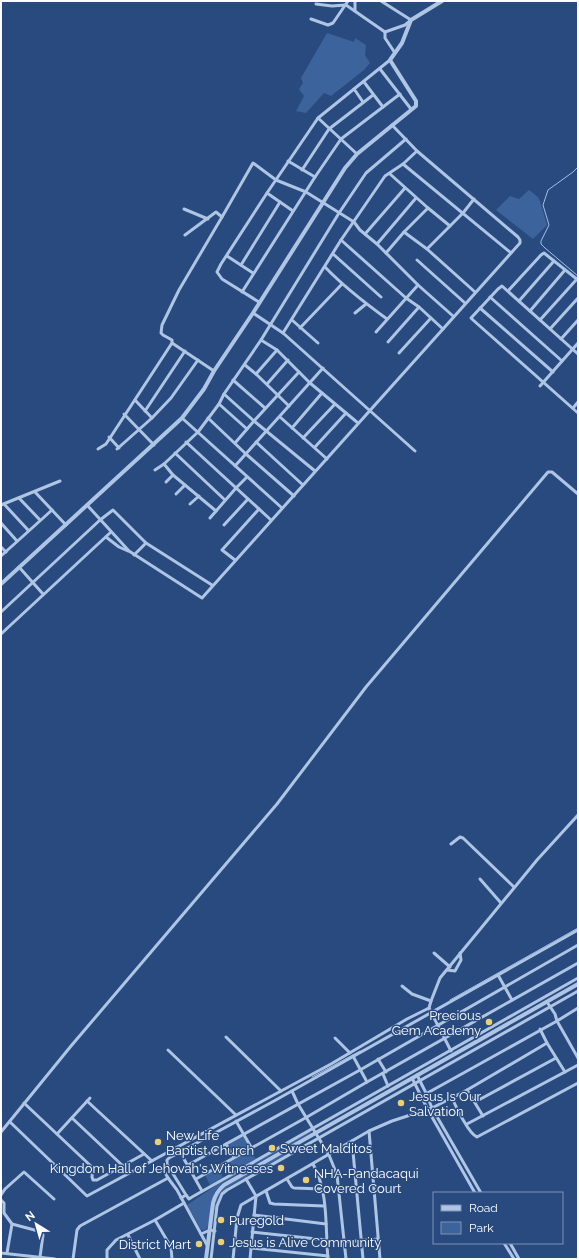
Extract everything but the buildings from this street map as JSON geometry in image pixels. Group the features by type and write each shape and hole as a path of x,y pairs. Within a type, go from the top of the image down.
{"street":[{"path":"355,1 355,11"},
{"path":"381,1 411,20"},
{"path":"385,32 405,25 441,1"},
{"path":"347,3 355,11 385,32"},
{"path":"316,4 332,6 347,3"},
{"path":"311,19 328,25 333,24 347,3"},
{"path":"259,302 222,279 217,272 267,193 318,118 390,60 402,42 411,20"},
{"path":"385,32 385,38 395,53"},
{"path":"1,584 182,418 204,389 214,371 253,313 345,168 357,154 416,106 416,101 390,60"},
{"path":"380,69 411,109"},
{"path":"364,82 383,107"},
{"path":"354,90 363,102"},
{"path":"242,292 341,139 400,94"},
{"path":"302,170 329,129 374,95"},
{"path":"318,118 357,154"},
{"path":"87,505 129,551 202,598 270,520 294,496 453,316 520,243 520,240 417,151 392,125"},
{"path":"155,470 164,464 198,432 219,404 233,380 261,340 339,213 366,173 406,139"},
{"path":"284,333 341,240 386,176 403,164 417,151"},
{"path":"288,161 315,177"},
{"path":"214,371 172,343 172,340 161,333 162,325 179,290 253,163 276,180 306,192 354,222 360,230 377,244 418,285 453,316"},
{"path":"403,164 511,253"},
{"path":"390,174 450,226"},
{"path":"366,234 405,188"},
{"path":"267,193 293,211"},
{"path":"377,244 416,198"},
{"path":"427,249 463,213 474,199"},
{"path":"241,265 280,202"},
{"path":"386,253 428,208"},
{"path":"184,209 208,219"},
{"path":"185,236 216,212 222,217"},
{"path":"404,232 427,249 476,292"},
{"path":"341,240 443,329"},
{"path":"508,292 542,253 577,280 540,320"},
{"path":"333,254 381,297"},
{"path":"227,256 254,273"},
{"path":"417,260 465,303"},
{"path":"519,301 554,261"},
{"path":"325,267 342,284 387,319"},
{"path":"530,311 565,270"},
{"path":"300,328 342,284"},
{"path":"376,332 418,285"},
{"path":"578,354 502,286 471,318 578,413"},
{"path":"490,298 562,360"},
{"path":"550,329 578,298"},
{"path":"355,313 366,304"},
{"path":"388,342 419,307"},
{"path":"480,308 553,372"},
{"path":"253,313 284,333 415,451"},
{"path":"399,353 431,318"},
{"path":"292,320 318,343"},
{"path":"561,339 578,320"},
{"path":"261,340 277,350 310,383 358,423"},
{"path":"98,449 105,445 172,343"},
{"path":"540,386 578,343"},
{"path":"256,374 277,350"},
{"path":"145,411 185,351"},
{"path":"109,437 118,449 152,418 171,398 198,360"},
{"path":"267,384 288,360"},
{"path":"244,366 256,374 290,406"},
{"path":"235,466 323,368"},
{"path":"235,443 298,372"},
{"path":"233,380 265,408"},
{"path":"292,428 322,393"},
{"path":"224,394 254,421 315,471"},
{"path":"135,400 152,418"},
{"path":"572,408 578,402"},
{"path":"219,404 247,429"},
{"path":"303,438 335,404"},
{"path":"315,447 346,413"},
{"path":"124,414 154,445"},
{"path":"280,417 327,459"},
{"path":"182,418 282,508"},
{"path":"208,418 294,496"},
{"path":"186,442 270,520"},
{"path":"256,442 303,484"},
{"path":"175,453 225,500"},
{"path":"164,464 185,485 200,496 216,511"},
{"path":"1,1132 71,1046 277,804 366,687 548,472 552,472 578,494"},
{"path":"166,482 174,475"},
{"path":"210,518 247,477"},
{"path":"28,530 3,504 60,481"},
{"path":"176,494 185,485"},
{"path":"35,492 66,525"},
{"path":"190,504 200,496"},
{"path":"19,498 40,520"},
{"path":"224,526 248,499"},
{"path":"235,560 222,550 259,509"},
{"path":"1,556 28,530 52,510"},
{"path":"1,612 100,520 113,510 146,543 212,585"},
{"path":"1,523 17,541"},
{"path":"1,634 111,532"},
{"path":"106,537 119,547 129,551"},
{"path":"134,555 146,543"},
{"path":"1,547 6,552"},
{"path":"20,567 43,594"},
{"path":"452,1051 429,1008 430,1001 439,981 514,887 578,816"},
{"path":"451,844 460,836 464,838 514,887"},
{"path":"480,879 501,903"},
{"path":"10,1122 87,1196 281,1091 352,1055 578,930"},
{"path":"188,1165 360,1070 578,945"},
{"path":"434,953 449,968 455,971 461,960 460,953"},
{"path":"196,1178 578,964"},
{"path":"498,975 512,1000"},
{"path":"208,1259 212,1230 212,1207 215,1195 224,1185 388,1086 578,978"},
{"path":"429,1008 406,1019 352,1055 292,1091 167,1160 167,1164 188,1198 412,1078 578,984"},
{"path":"402,986 412,994 430,1001"},
{"path":"208,1259 208,1246 217,1206 222,1194 234,1185 578,991"},
{"path":"547,1002 551,1006 557,1021 578,1058"},
{"path":"422,1096 540,1029 557,1021 577,1008 578,1014"},
{"path":"540,1029 564,1072"},
{"path":"226,1037 281,1091"},
{"path":"335,1038 352,1055 367,1082"},
{"path":"232,1259 240,1207 256,1196 369,1131 392,1121 428,1110 467,1090 547,1043"},
{"path":"168,1050 236,1115"},
{"path":"475,1102 556,1058"},
{"path":"378,1059 388,1086"},
{"path":"467,1124 578,1065"},
{"path":"417,1075 432,1108 480,1192"},
{"path":"412,1078 428,1110 474,1192"},
{"path":"452,1098 474,1136 480,1136 578,1083"},
{"path":"467,1090 483,1116"},
{"path":"292,1091 298,1104 329,1155 337,1175 346,1259"},
{"path":"57,1134 90,1098"},
{"path":"87,1101 152,1161"},
{"path":"24,1103 93,1168 93,1180 97,1180 144,1154"},
{"path":"72,1118 123,1166"},
{"path":"236,1121 251,1147"},
{"path":"369,1131 380,1259"},
{"path":"352,1141 363,1259"},
{"path":"226,1144 234,1157"},
{"path":"180,1152 202,1191"},
{"path":"251,1248 328,1258 323,1190 313,1164"},
{"path":"163,1169 208,1246"},
{"path":"1,1195 5,1189 24,1172 32,1177 54,1199"},
{"path":"73,1259 77,1230 80,1226 168,1178"},
{"path":"246,1179 256,1196 250,1259"},
{"path":"287,1179 294,1188 323,1190"},
{"path":"266,1191 270,1203 324,1206"},
{"path":"181,1198 186,1195"},
{"path":"1,1200 4,1203 4,1213 12,1224 42,1232 43,1235 40,1257"},
{"path":"107,1259 107,1250 116,1240 128,1235 184,1203"},
{"path":"254,1215 326,1224"},
{"path":"155,1220 171,1247 172,1259"},
{"path":"7,1253 12,1224"},
{"path":"201,1234 212,1230"},
{"path":"252,1232 326,1240"},
{"path":"128,1235 140,1259"},
{"path":"344,1242 378,1239"},
{"path":"505,1244 514,1259"},
{"path":"511,1244 519,1259"},
{"path":"1,1253 55,1259"}],"green space":[{"path":"327,33 354,42 355,38 366,45 365,55 370,63 364,70 331,96 324,93 306,113 296,111 304,96 299,89 303,83 301,78"},
{"path":"529,190 538,197 547,225 533,239 496,210 510,196 519,199"},
{"path":"311,1131 311,1133 222,1183 214,1194 208,1227 205,1230 201,1230 187,1205 221,1182"},
{"path":"243,1136 249,1146 234,1154 229,1144"},
{"path":"250,1149 256,1159 229,1175 223,1165"},
{"path":"285,1153 286,1155 228,1187 219,1196 214,1211 214,1203 216,1198 224,1187"},
{"path":"218,1168 223,1177 210,1185 205,1175"}],"waterway":[{"path":"578,167 548,190 543,205 549,225 541,241 541,244 545,248 578,276"},
{"path":"450,1000 578,928"},
{"path":"312,1077 360,1051"}],"place":[{"name":"Precious Gem Academy","path":"489,1022"},
{"name":"Jesus Is Our Salvation","path":"401,1103"},
{"name":"New Life Baptist Church","path":"158,1142"},
{"name":"Sweet Malditos","path":"272,1148"},
{"name":"Kingdom Hall of Jehovah's Witnesses","path":"281,1168"},
{"name":"NHA-Pandacaqui Covered Court","path":"306,1180"},
{"name":"Puregold","path":"221,1220"},
{"name":"Jesus is Alive Community","path":"221,1242"},
{"name":"District Mart","path":"199,1244"}]}
